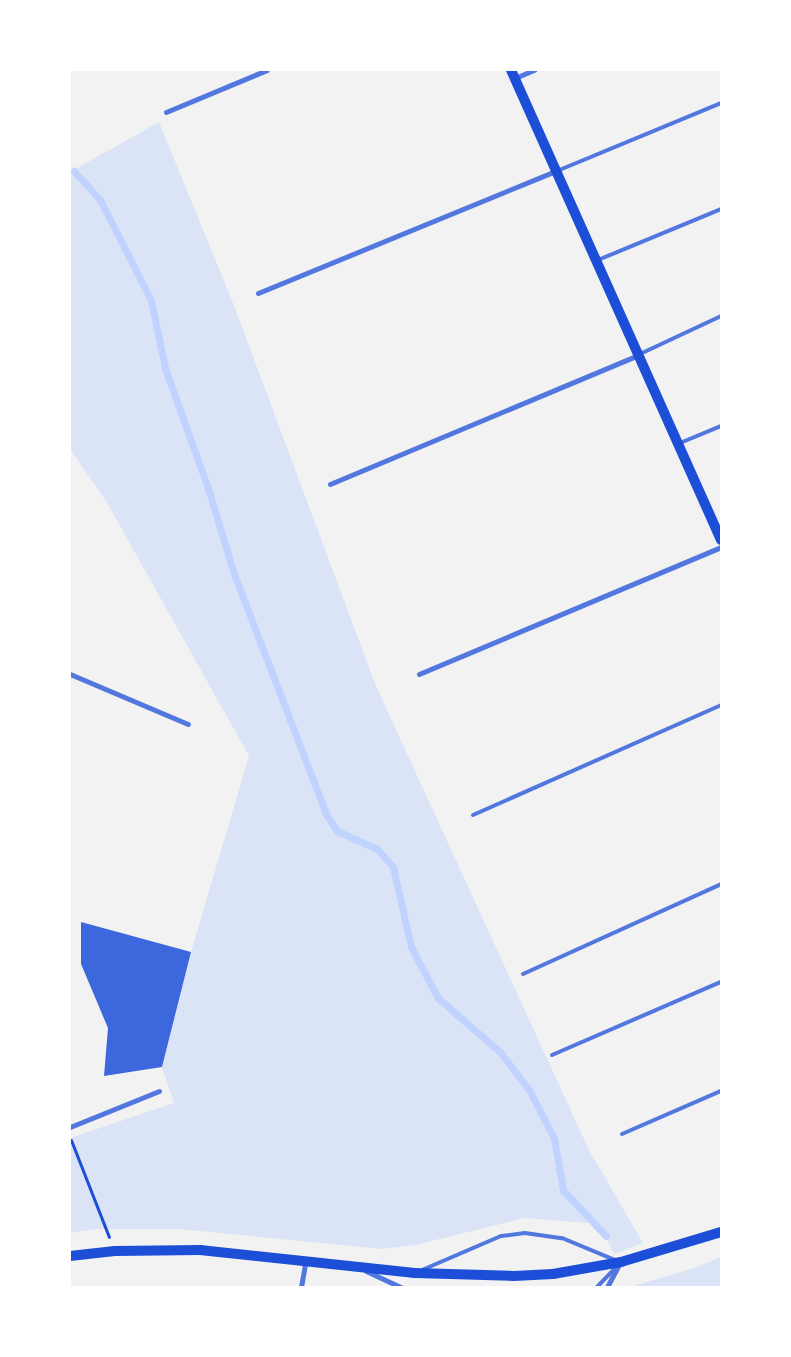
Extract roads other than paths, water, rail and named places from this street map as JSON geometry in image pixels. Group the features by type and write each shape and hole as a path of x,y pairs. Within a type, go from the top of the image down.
{"main road":[{"path":"513,74 721,540"},
{"path":"70,1256 115,1251 200,1250 415,1273 514,1276 554,1274 621,1262 721,1232"}],"street":[{"path":"166,112 267,70"},
{"path":"513,74 534,70"},
{"path":"258,292 556,171"},
{"path":"330,484 638,355"},
{"path":"419,674 721,547"},
{"path":"70,674 188,724"},
{"path":"70,1128 159,1091"},
{"path":"301,1287 306,1260"},
{"path":"608,1287 621,1262"},
{"path":"357,1267 400,1287"}],"lane":[{"path":"556,171 721,103"},
{"path":"596,261 721,209"},
{"path":"638,355 721,316"},
{"path":"678,444 721,426"},
{"path":"473,815 721,705"},
{"path":"523,974 721,884"},
{"path":"552,1055 721,982"},
{"path":"622,1134 721,1091"},
{"path":"415,1273 495,1238 525,1233 562,1238 621,1262 597,1287"}],"waterway":[{"path":"74,171 100,200 151,300 165,368 208,488 234,574 326,814 337,831 377,849 393,867 411,947 438,998 500,1052 529,1090 554,1138 563,1190 606,1236"}]}
